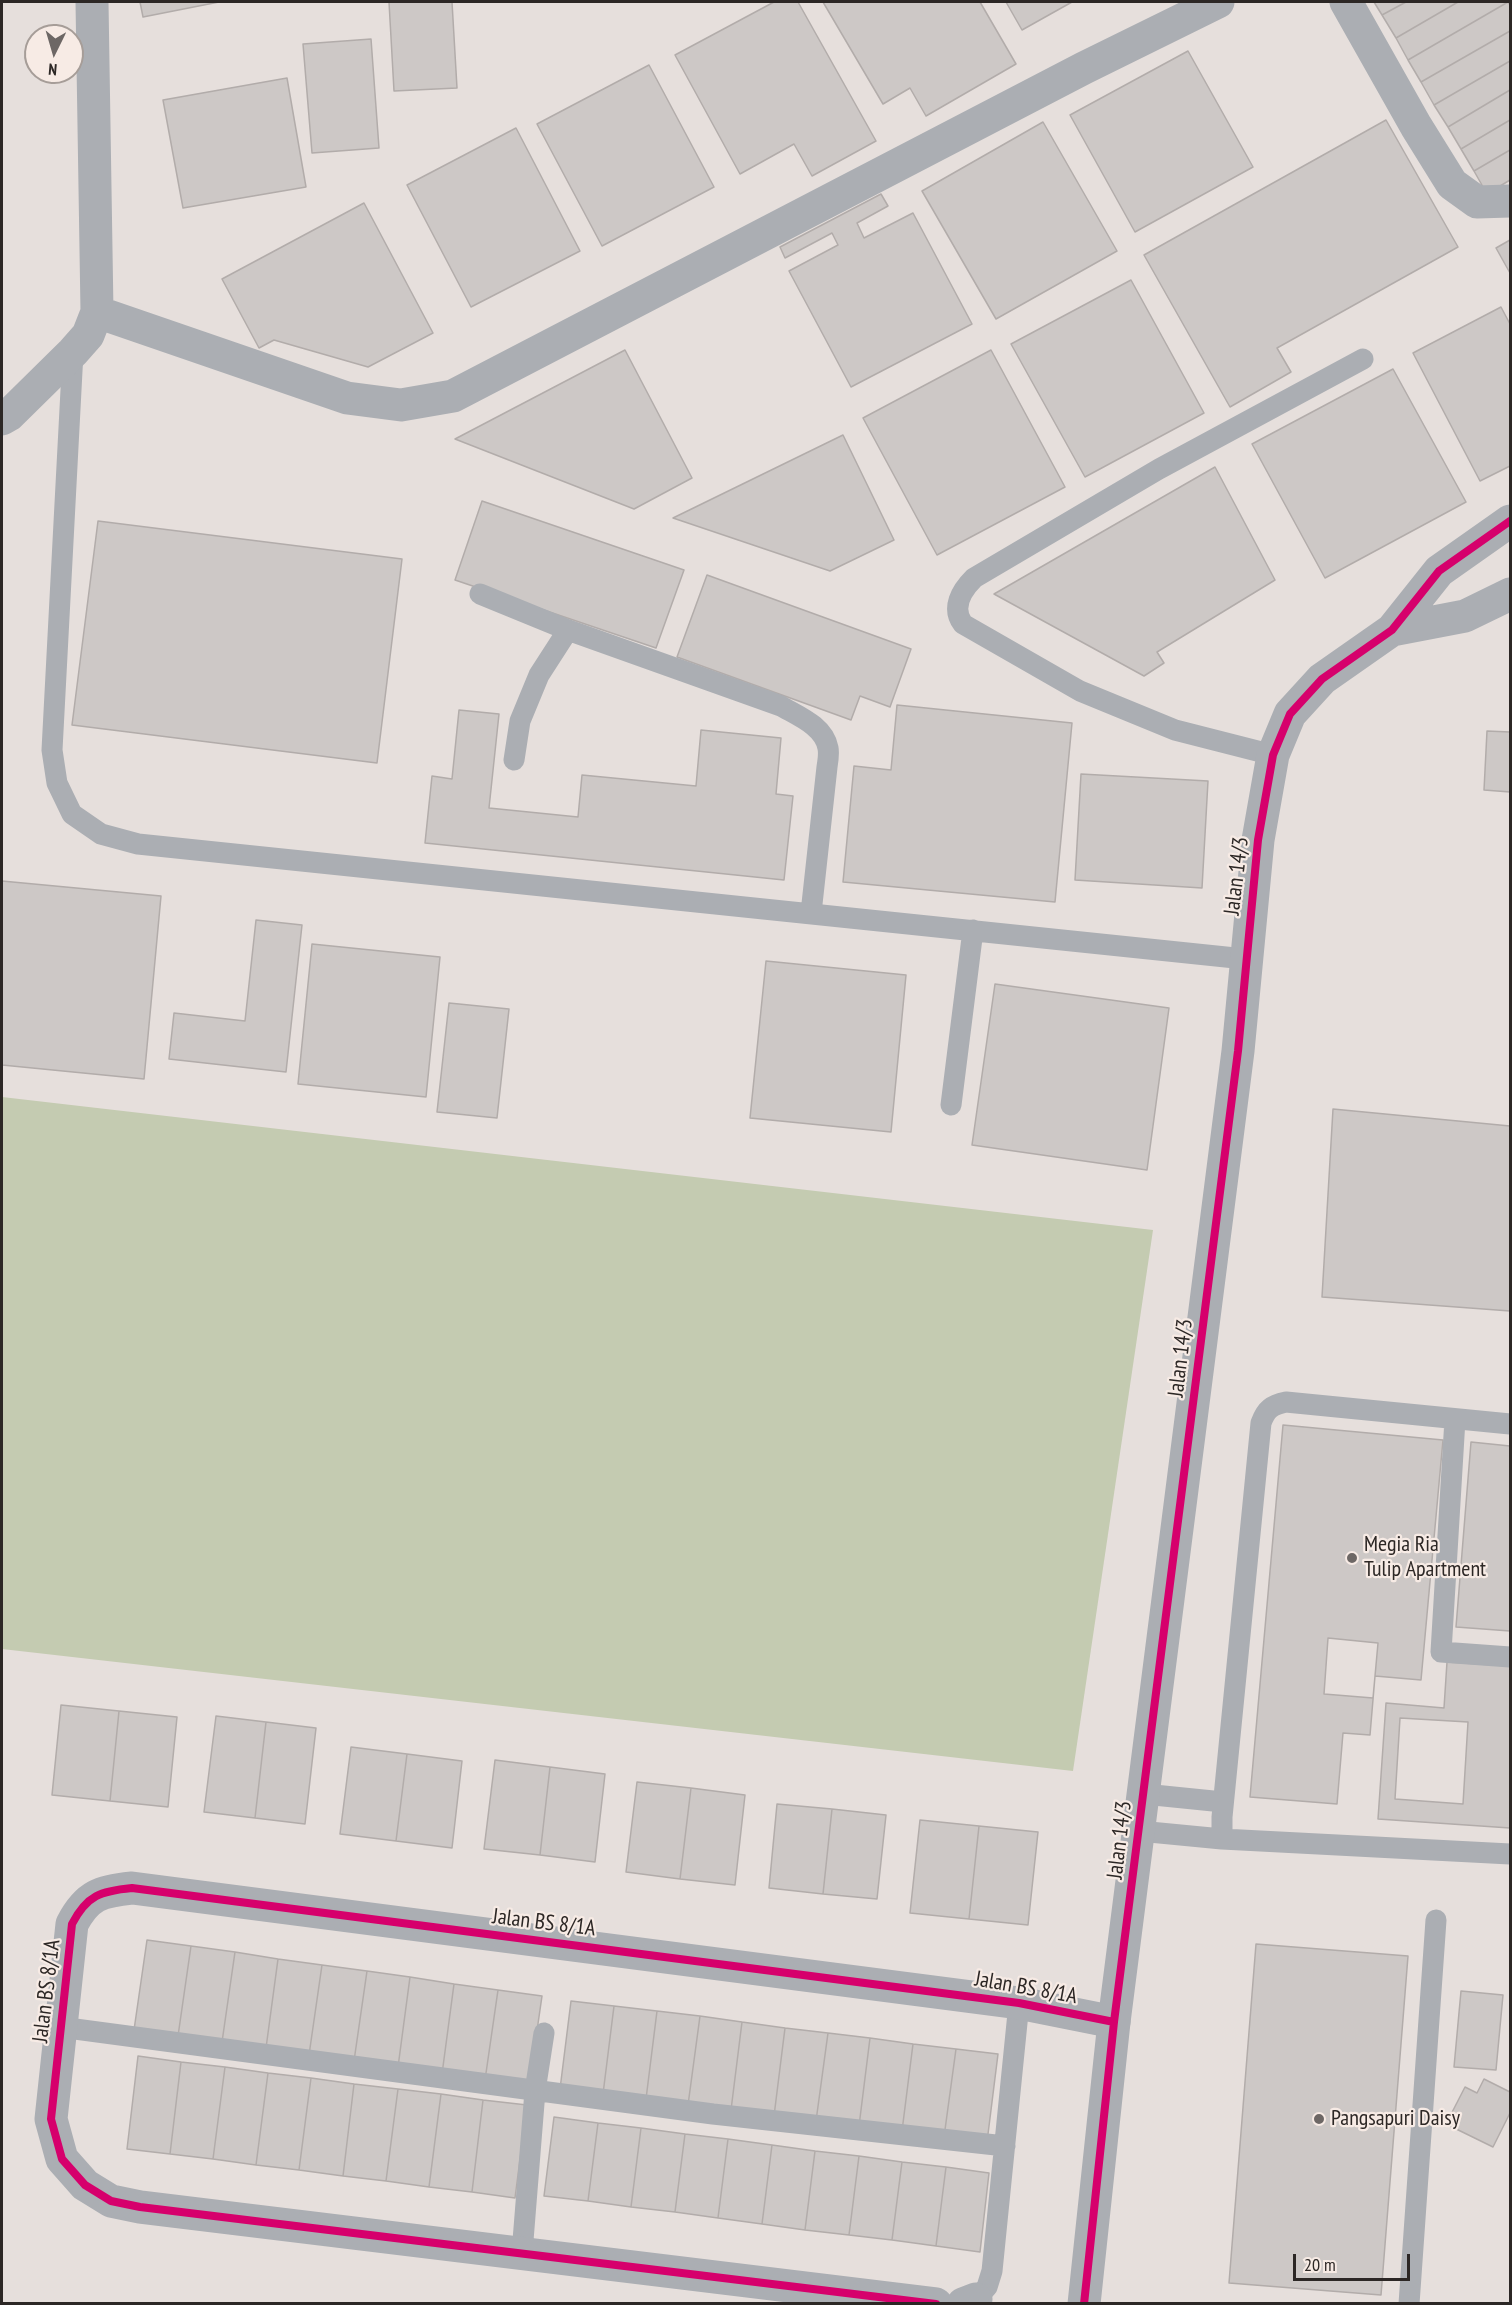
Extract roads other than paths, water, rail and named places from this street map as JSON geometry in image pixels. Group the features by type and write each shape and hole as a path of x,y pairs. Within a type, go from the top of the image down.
{"street":[{"path":"5,417 88,335 97,312 92,2"},
{"path":"97,312 347,398 401,405 453,396 1084,68 1218,2"},
{"path":"1346,2 1416,126 1452,184 1477,202 1510,201"},
{"name":"Jalan 14/3","path":"1084,2304 1114,2022 1238,1052 1258,840 1273,755 1290,714 1322,679 1392,630 1439,570 1510,522"},
{"name":"Jalan 14/3","path":"1392,630 1465,616 1510,594"},
{"name":"Jalan BS 8/1A","path":"936,2304 152,2209 111,2201 85,2185 62,2159 51,2119 72,1924 79,1911 92,1897 112,1890 132,1888 1019,2002 1114,2022"}],"lane":[{"path":"73,352 52,750 57,783 72,814 101,834 138,844 1245,959"},
{"path":"1273,755 1175,730 1080,691 963,624 957,616 958,606 967,585 974,578 1160,469 1363,359"},
{"path":"480,594 568,630 781,706 805,719 823,735 828,748 827,767 811,914"},
{"path":"514,760 520,721 539,675 568,630"},
{"path":"951,1106 973,930"},
{"path":"1222,1839 1223,1802 1261,1423 1265,1412 1274,1404 1286,1402 1510,1424"},
{"path":"1455,1419 1441,1652 1510,1657"},
{"path":"1144,1794 1223,1802"},
{"path":"1139,1832 1222,1839 1510,1854"},
{"path":"1409,2304 1436,1920"},
{"name":"Jalan BS 8/1A","path":"970,2301 987,2287 992,2271 1019,2002"},
{"path":"60,2026 713,2114 1005,2146"},
{"path":"522,2253 535,2091 544,2033"}],"place":[{"name":"Megia Ria Tulip Apartment","path":"1352,1558"},
{"name":"Pangsapuri Daisy","path":"1319,2119"}]}
